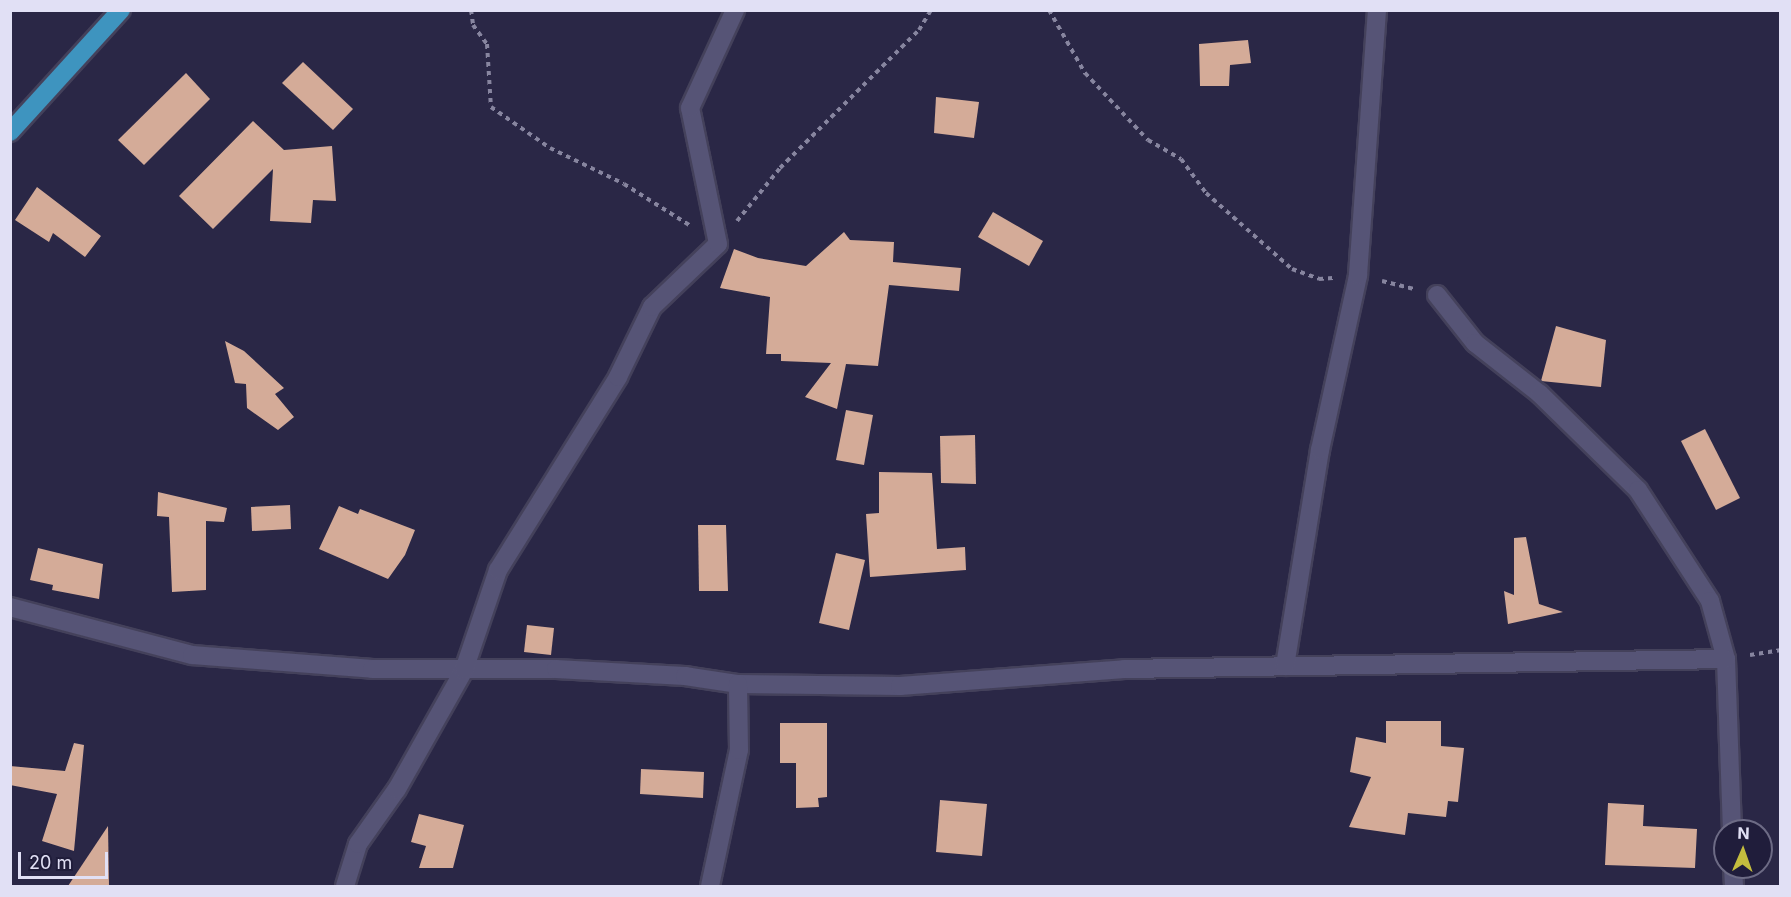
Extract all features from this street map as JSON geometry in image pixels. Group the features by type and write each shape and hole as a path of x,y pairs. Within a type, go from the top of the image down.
{"main road":[{"path":"10,132 121,10"}],"street":[{"path":"345,886 358,844 398,789 464,670 498,570 618,377 652,307 718,244 690,108 735,10"},
{"path":"1285,666 1320,450 1358,275 1377,10"},
{"path":"1437,295 1475,343 1540,394 1638,490 1710,601 1726,659 1732,819"},
{"path":"10,607 192,655 372,669 568,670 738,684 900,686 1124,669 1726,659"},
{"path":"710,886 739,750 738,684"}],"path":[{"path":"471,10 473,26 487,44 491,107 549,148 624,184 718,244 780,168 919,30 931,10"},
{"path":"1049,10 1085,73 1148,140 1181,159 1206,193 1249,233 1292,268 1319,279 1358,275 1437,295"},
{"path":"1726,659 1780,650"}],"building":[{"path":"1248,40 1251,63 1230,65 1229,86 1200,86 1199,44"},
{"path":"303,62 353,109 333,130 282,83"},
{"path":"186,73 210,99 144,165 118,140"},
{"path":"936,97 979,102 974,138 934,133"},
{"path":"253,121 284,150 332,146 336,201 313,200 311,223 270,221 273,169 213,229 179,196"},
{"path":"37,187 101,236 85,257 53,233 49,242 15,220"},
{"path":"993,212 1043,241 1029,266 978,237"},
{"path":"844,232 850,240 894,242 893,262 961,268 959,291 889,285 878,366 846,364 837,409 805,397 831,363 781,361 781,354 766,354 770,297 720,288 734,249 758,258 806,266"},
{"path":"1556,326 1606,340 1601,387 1541,381"},
{"path":"225,341 244,351 284,388 275,394 294,417 278,430 247,408 246,384 235,383"},
{"path":"846,410 873,415 864,465 836,460"},
{"path":"1705,429 1740,498 1716,510 1681,441"},
{"path":"975,435 976,484 941,483 940,436"},
{"path":"879,472 932,473 937,549 965,547 966,570 870,577 866,514 879,513"},
{"path":"158,492 227,508 224,522 206,521 206,590 172,592 169,517 157,516"},
{"path":"290,505 291,529 252,531 251,507"},
{"path":"339,506 358,514 360,509 415,530 405,555 388,579 319,549"},
{"path":"698,525 726,525 728,591 699,591"},
{"path":"1526,537 1539,604 1563,612 1508,624 1504,591 1514,595 1514,538"},
{"path":"38,548 103,564 99,599 52,590 53,585 30,580"},
{"path":"836,553 865,560 849,630 819,623"},
{"path":"527,625 554,628 551,655 524,652"},
{"path":"1386,721 1441,721 1441,746 1464,748 1458,802 1448,801 1446,817 1408,813 1405,835 1349,827 1371,777 1350,772 1356,737 1386,743"},
{"path":"780,723 827,723 827,797 818,798 819,807 796,808 796,763 780,763"},
{"path":"74,743 84,745 74,851 42,841 57,794 10,785 10,766 65,771"},
{"path":"641,769 704,772 703,798 640,794"},
{"path":"940,800 987,804 982,856 936,852"},
{"path":"1608,803 1644,805 1643,826 1697,829 1695,868 1605,865"},
{"path":"419,814 464,825 453,868 419,868 426,846 411,842"},
{"path":"108,826 109,886 68,886"}]}
